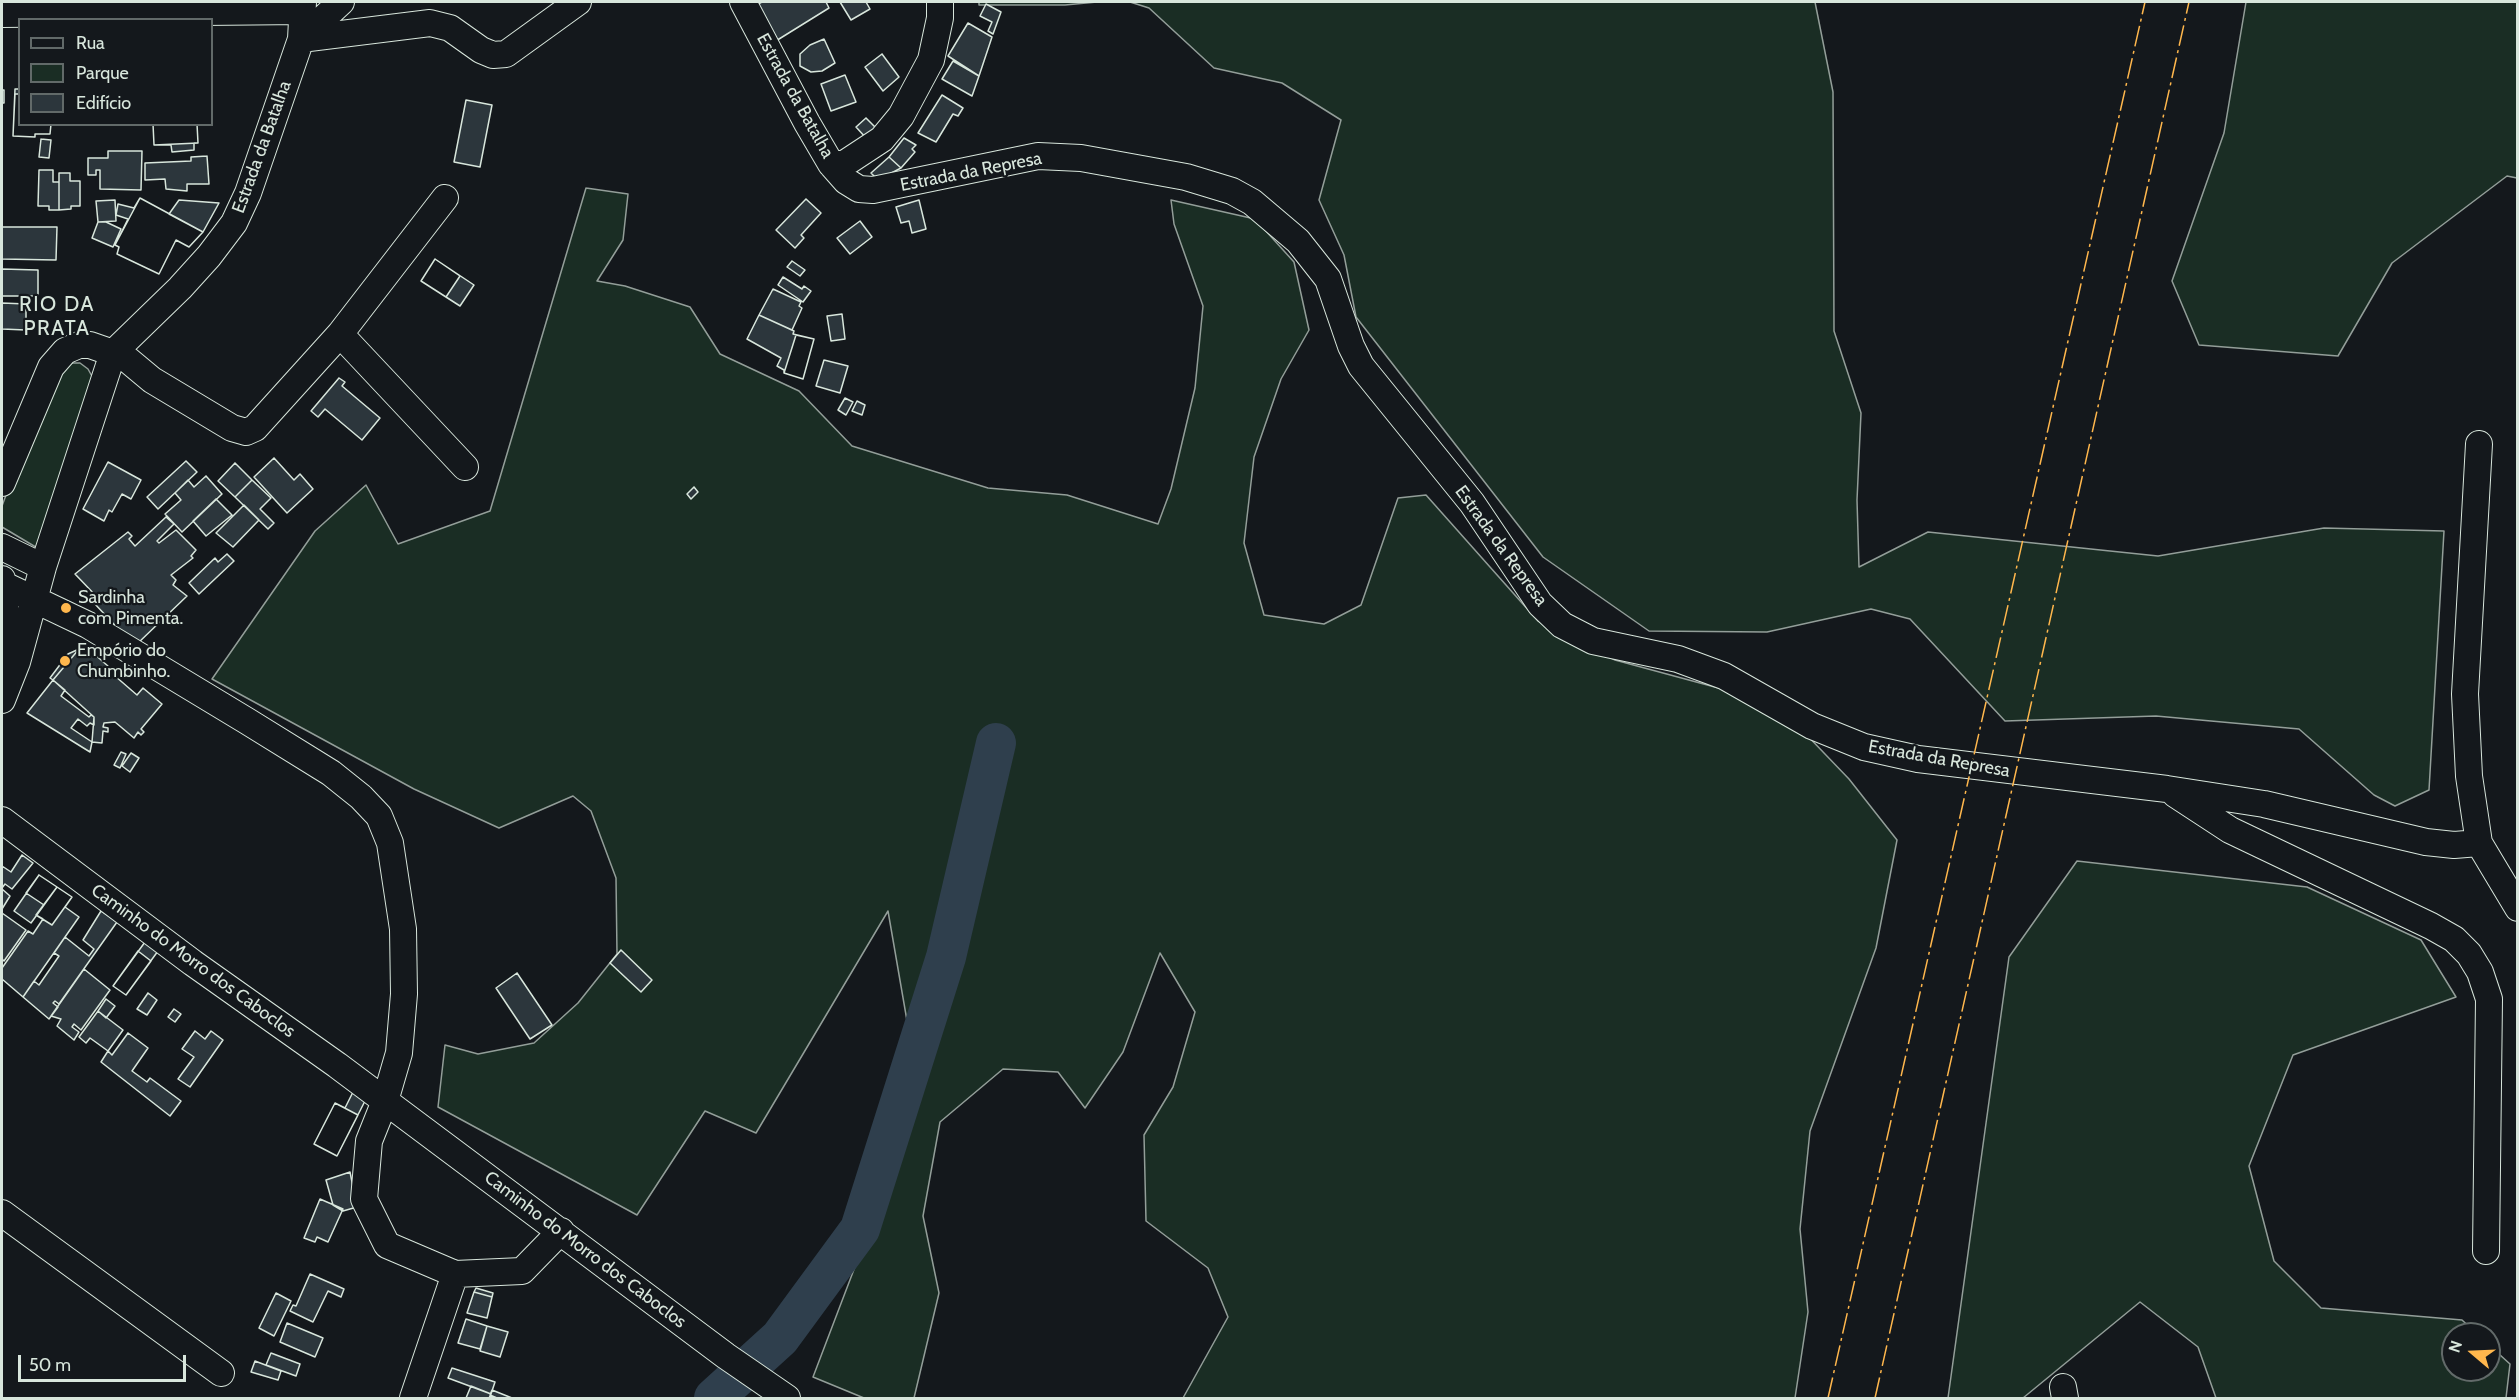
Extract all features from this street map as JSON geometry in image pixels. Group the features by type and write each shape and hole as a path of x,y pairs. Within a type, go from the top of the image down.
{"street":[{"name":"Estrada da Batalha","path":"301,39 341,2"},
{"path":"301,39 430,23 450,28 487,53 506,54 578,2"},
{"name":"Estrada da Batalha","path":"743,2 831,164 844,164 871,149 901,116 931,60 940,18 940,2"},
{"name":"Estrada da Batalha","path":"2,700 17,662 44,567 114,352 209,256 234,223 248,193 301,39 303,6"},
{"path":"2,14 303,6"},
{"name":"Estrada da Represa","path":"831,164 846,181 859,189 873,190 1038,156 1081,158 1186,177 1232,191 1252,202 1298,241 1328,279 1351,346 1361,366 1472,503 1540,604 1562,625 1593,641 1678,659 1724,676 1812,726 1864,747 1918,759 2167,789 2264,804 2426,842 2454,845 2479,843"},
{"path":"2,483 51,367 65,351 79,345 90,345 114,352 152,380 232,428 246,432 255,428 340,334 445,198"},
{"path":"340,334 465,467"},
{"path":"2479,444 2465,694 2469,776 2479,843 2517,908"},
{"path":"2,547 44,567"},
{"path":"3,582 88,625 331,773 361,797 379,816 390,843 403,929 404,951 404,994 399,1053 385,1101 369,1141 364,1199 387,1245 455,1274 522,1272 561,1231"},
{"path":"2,655 7,623 3,582"},
{"path":"2167,789 2230,830 2431,926 2454,939 2469,954 2480,972 2489,999 2486,1251"},
{"name":"Caminho do Morro dos Caboclos","path":"2,820 786,1398"},
{"path":"2,1213 221,1373"},
{"path":"413,1398 455,1274"}],"green space":[{"path":"979,2 1097,2 1065,5 979,5"},
{"path":"1130,2 1815,2 1833,92 1834,331 1861,413 1857,500 1859,567 1928,532 2158,556 2324,528 2444,531 2429,790 2395,806 2374,795 2299,729 2156,716 2005,721 1910,619 1871,609 1767,632 1649,631 1543,557 1356,317 1344,255 1319,200 1341,120 1282,83 1214,68 1149,8"},
{"path":"2246,2 2517,2 2517,178 2507,176 2392,263 2338,356 2199,345 2172,281 2224,133"},
{"path":"586,188 628,194 623,240 597,281 625,286 690,307 720,354 799,391 852,446 988,488 1067,495 1158,524 1171,489 1195,388 1203,306 1174,224 1171,200 1255,219 1294,262 1309,330 1281,379 1254,457 1244,543 1264,615 1324,624 1361,605 1398,498 1426,495 1538,621 1615,660 1759,699 1800,728 1849,779 1897,840 1876,948 1810,1131 1800,1229 1808,1312 1795,1398 1183,1398 1228,1317 1208,1268 1146,1221 1144,1135 1173,1087 1195,1012 1160,953 1123,1052 1085,1108 1058,1072 1003,1069 940,1122 923,1216 939,1293 914,1398 864,1398 813,1377 920,1096 888,911 756,1133 705,1111 637,1215 438,1107 445,1045 478,1054 534,1043 578,1003 617,954 616,878 591,811 573,796 499,828 414,789 212,679 315,531 366,485 398,544 490,511"},
{"path":"71,363 80,363 88,369 93,378 39,549 2,527 2,506 46,386"},
{"path":"2077,861 2307,887 2421,940 2456,997 2293,1055 2249,1166 2274,1261 2321,1308 2462,1320 2464,1322 2441,1322 2441,1382 2501,1382 2501,1356 2510,1364 2506,1398 2216,1398 2198,1347 2140,1302 2023,1398 1948,1398 2009,957"}],"building":[{"path":"762,2 826,2 829,8 771,44 756,5"},
{"path":"840,2 866,2 870,9 851,20"},
{"path":"986,4 1001,12 993,34 988,31 992,22 980,16"},
{"path":"968,23 992,37 979,76 948,56"},
{"path":"824,39 835,63 822,71 811,72 800,66 800,54 810,45"},
{"path":"882,54 899,77 883,91 865,67"},
{"path":"953,61 979,76 972,96 942,79"},
{"path":"845,75 856,102 831,111 821,84"},
{"path":"15,89 18,89 18,126 51,126 50,134 35,134 35,137 13,136"},
{"path":"2,90 4,90 4,103 2,103"},
{"path":"15,94 18,94 18,126 51,126 50,134 35,134 35,137 13,136"},
{"path":"942,95 963,108 958,116 953,114 936,142 918,133"},
{"path":"466,100 492,105 480,167 454,162"},
{"path":"866,118 877,129 867,139 856,127"},
{"path":"153,126 197,126 198,143 154,145"},
{"path":"153,126 197,126 198,143 194,143 194,150 172,152 171,145 154,145"},
{"path":"904,138 916,145 912,149 915,152 901,168 889,157"},
{"path":"41,139 51,140 49,158 39,157"},
{"path":"108,151 142,151 141,190 100,189 100,170 96,170 96,175 88,175 88,158 108,158"},
{"path":"207,156 209,184 187,184 187,191 166,189 165,179 145,180 145,163 191,161 191,157"},
{"path":"889,157 901,168 878,180 871,173"},
{"path":"39,170 53,170 53,182 59,182 59,210 49,210 49,206 38,206"},
{"path":"59,173 70,173 70,181 80,181 80,206 59,210"},
{"path":"140,198 203,232 189,247 176,240 159,274 117,254 119,247 115,245"},
{"path":"140,198 203,232 189,247 176,240 159,274 117,254 119,247 115,245 128,219 116,215 118,204 134,208"},
{"path":"806,199 821,213 801,235 804,238 795,248 776,230"},
{"path":"115,200 116,221 98,222 96,201"},
{"path":"179,200 219,203 203,232 169,214"},
{"path":"919,200 926,229 912,233 909,221 901,223 896,207"},
{"path":"860,221 872,237 850,254 837,238"},
{"path":"98,222 106,222 121,229 113,247 92,238"},
{"path":"2,227 57,227 56,260 2,259"},
{"path":"435,259 460,276 446,297 421,281"},
{"path":"435,259 474,285 460,306 421,281"},
{"path":"792,261 805,270 800,276 787,267"},
{"path":"2,269 38,270 38,296 2,296"},
{"path":"783,277 802,289 804,286 811,291 803,302 778,285"},
{"path":"773,289 801,302 799,306 802,308 792,330 759,315"},
{"path":"2,303 26,304 26,330 2,329"},
{"path":"842,314 845,339 831,341 827,316"},
{"path":"759,315 794,331 793,334 814,339 803,379 784,373 784,370 777,366 781,358 747,339"},
{"path":"796,335 814,339 803,379 784,373"},
{"path":"824,360 848,366 840,393 816,386"},
{"path":"339,378 345,382 342,386 380,418 362,440 325,409 318,417 311,411"},
{"path":"845,398 853,402 846,415 838,410"},
{"path":"857,401 865,405 862,415 852,411"},
{"path":"274,458 294,480 300,474 313,489 287,513 254,477"},
{"path":"186,461 197,472 158,509 147,497"},
{"path":"108,462 141,480 131,499 122,494 112,512 109,510 104,521 83,509"},
{"path":"235,463 252,480 235,497 218,481"},
{"path":"206,476 222,494 182,532 165,514 181,500 175,493 188,480 194,487"},
{"path":"252,480 271,498 260,509 274,523 268,529 235,497"},
{"path":"694,487 698,492 691,499 687,494"},
{"path":"216,499 232,515 206,536 193,521"},
{"path":"244,505 259,520 233,547 216,533"},
{"path":"166,517 174,524 157,541 159,543 176,530 196,550 191,556 193,558 171,575 176,580 173,585 187,596 137,644 124,635 94,603 98,598 75,574 128,532 132,536 129,539 135,546"},
{"path":"227,554 234,561 199,594 189,583 215,558 218,562"},
{"path":"79,649 53,680 50,678 68,654"},
{"path":"79,649 92,652 137,695 143,688 162,704 141,729 144,732 141,735 138,732 134,738 115,722 104,723 103,727 108,728 108,732 103,731 102,743 92,742 94,717 53,680"},
{"path":"53,680 65,690 61,696 89,717 91,715 94,717 94,725 90,723 87,726 78,719 71,728 92,742 90,752 27,713"},
{"path":"121,752 126,754 120,768 114,765"},
{"path":"131,753 139,758 130,772 122,766"},
{"path":"22,855 33,863 12,889 5,884 2,888 2,866 11,872"},
{"path":"39,875 57,887 31,923 14,911"},
{"path":"39,875 57,887 44,905 26,893"},
{"path":"57,887 72,897 52,925 36,915"},
{"path":"57,887 72,897 65,907 79,917 23,997 2,979 2,968 28,931 33,934 43,919 36,915"},
{"path":"2,889 10,896 2,909"},
{"path":"101,911 117,922 59,1004 55,1001 53,1003 58,1007 49,1019 23,997 34,981 39,985 59,956 54,953 65,937 89,956 94,949 83,940"},
{"path":"2,913 26,930 4,961 2,959"},
{"path":"145,942 158,951 126,995 113,986"},
{"path":"621,950 652,980 641,992 610,963"},
{"path":"138,951 151,961 126,995 113,986"},
{"path":"84,969 110,990 81,1030 74,1024 72,1027 79,1032 74,1040 57,1026 61,1019 51,1016"},
{"path":"517,973 552,1025 530,1039 496,988"},
{"path":"148,993 157,1000 147,1015 137,1009"},
{"path":"106,999 115,1006 106,1018 98,1011"},
{"path":"174,1009 181,1014 175,1022 168,1017"},
{"path":"98,1011 123,1030 108,1051 90,1038 86,1043 79,1037"},
{"path":"195,1031 205,1039 211,1031 223,1040 190,1087 178,1079 194,1057 182,1049"},
{"path":"128,1033 148,1048 132,1071 147,1082 150,1078 181,1101 170,1116 101,1062 108,1051 112,1055"},
{"path":"353,1092 366,1099 337,1156 314,1144 335,1103 345,1108"},
{"path":"335,1103 358,1115 337,1156 314,1144"},
{"path":"350,1172 357,1207 343,1211 333,1205 326,1180"},
{"path":"320,1199 343,1209 328,1242 317,1237 315,1242 304,1238"},
{"path":"310,1274 344,1289 341,1297 328,1291 313,1322 290,1311 293,1305 296,1306"},
{"path":"476,1288 493,1293 492,1297 474,1292"},
{"path":"474,1292 492,1297 487,1318 467,1313"},
{"path":"276,1293 291,1301 274,1336 259,1328"},
{"path":"466,1319 487,1326 480,1349 458,1343"},
{"path":"287,1323 323,1338 315,1357 280,1342"},
{"path":"487,1326 508,1332 500,1357 480,1351"},
{"path":"271,1353 300,1364 296,1376 266,1365"},
{"path":"255,1361 281,1371 278,1380 251,1372"},
{"path":"452,1368 495,1382 491,1394 448,1378"},
{"path":"471,1386 491,1394 489,1398 466,1398"},
{"path":"492,1390 512,1398 497,1398 490,1395"}],"waterway":[{"path":"714,1398 780,1338 860,1229 946,957 996,743"}],"power":[{"path":"1828,1398 2145,2"},
{"path":"1875,1398 2189,2"}],"place":[{"name":"Sardinha com Pimenta.","path":"66,608"},
{"name":"Empório do Chumbinho.","path":"65,661"}],"district":[{"name":"RIO DA PRATA","path":"57,317"}]}
